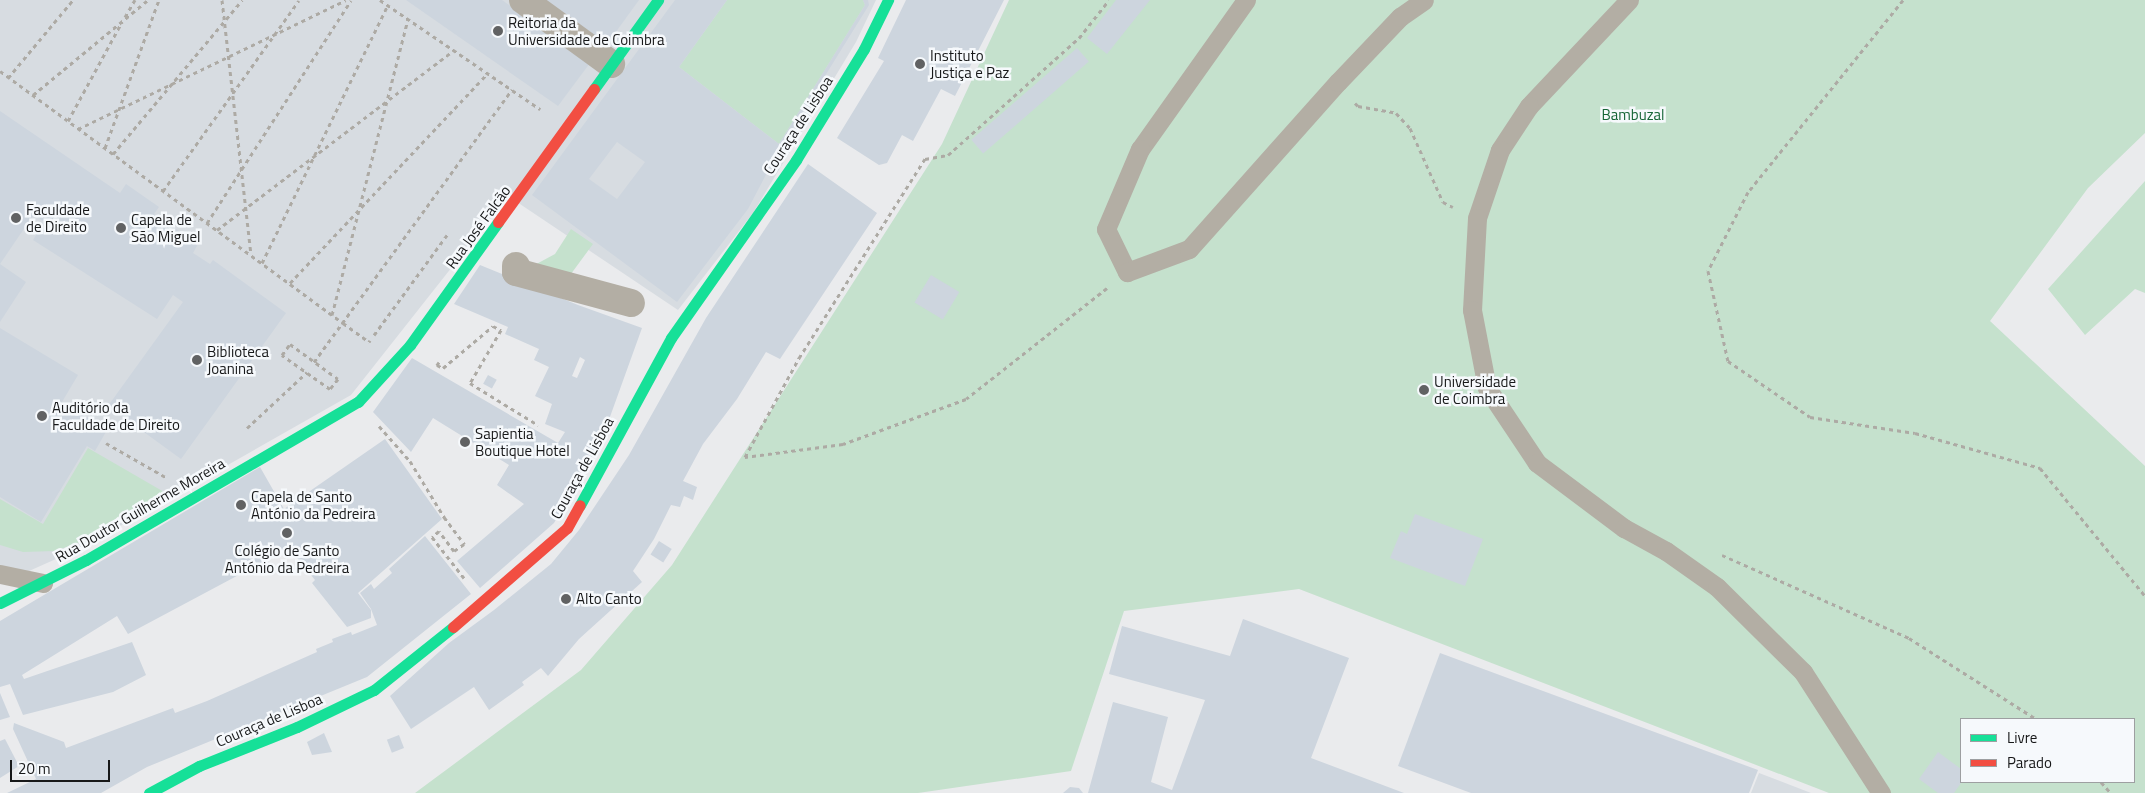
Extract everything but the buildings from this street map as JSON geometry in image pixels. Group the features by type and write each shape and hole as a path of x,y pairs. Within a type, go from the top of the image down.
{"street":[{"path":"523,0 611,64"},
{"name":"Rua José Falcão","path":"292,440 358,402 410,346 658,0"},
{"name":"Couraça de Lisboa","path":"149,793 199,766 297,727 374,690 483,602 567,528 685,315 796,160 864,49 888,0"},
{"path":"516,266 516,272 631,303"},
{"name":"Rua Doutor Guilherme Moreira","path":"0,603 43,583 292,440"}],"lane":[{"path":"1246,0 1140,150 1106,229 1126,272 1189,249 1338,82 1400,17 1424,0"},
{"path":"1629,0 1529,106 1500,150 1477,218 1472,310 1487,388 1537,463 1624,528 1666,551 1717,587 1804,672 1881,793"},
{"path":"0,574 43,583"}],"path":[{"path":"8,78 73,0"},
{"path":"68,121 135,0"},
{"path":"33,95 148,0"},
{"path":"105,148 159,0"},
{"path":"222,0 251,255"},
{"path":"113,154 242,0"},
{"path":"163,191 299,0"},
{"path":"78,129 346,0"},
{"path":"207,223 351,0"},
{"path":"380,0 541,108"},
{"path":"1109,0 1079,38 948,155 925,159 799,358 745,457 843,444 966,399 1126,272"},
{"path":"1903,0 1748,192 1708,271 1728,361 1810,417 1915,433 2040,468 2145,596"},
{"path":"262,263 388,5"},
{"path":"332,315 408,19"},
{"path":"217,230 454,50"},
{"path":"0,71 369,342"},
{"path":"290,283 488,73"},
{"path":"1338,82 1358,106 1396,113 1410,128 1443,202 1477,218"},
{"path":"314,362 512,89"},
{"path":"442,358 437,365 443,368 493,326 502,330 470,383 538,425"},
{"path":"290,344 338,379 330,388 308,372 282,355 290,344"},
{"path":"246,429 308,372"},
{"path":"358,402 410,461 464,544 454,551 440,531 432,538 483,602"},
{"path":"106,443 168,478"},
{"path":"1717,553 1909,638 2034,718"},
{"path":"2102,783 2111,793"}],"shaded area":[{"path":"0,0 876,0 856,42 753,213 678,310 508,196 351,395 85,546 0,584"},
{"path":"1759,773 1811,793 1751,793"}],"green space":[{"path":"727,0 863,0 865,5 779,144 679,67"},
{"name":"Universidade de Coimbra","path":"1009,0 2145,0 2145,133 2088,188 1990,321 2145,466 2145,793 1829,793 1299,589 1124,611 1071,771 918,793 415,793 581,670 672,565 942,144"},
{"path":"2145,181 2145,293 2135,289 2085,335 2048,289"},
{"path":"571,229 593,244 568,278 529,268 555,254"},
{"path":"88,448 171,496 83,541 55,551 23,552 0,545 0,499 43,524"}],"traffic: fast":[{"path":"594,89 658,0"},
{"path":"580,505 671,338 796,160 864,49 888,0"},
{"path":"0,603 86,560 358,402 410,345 498,222"},
{"path":"149,793 199,766 297,727 374,690 453,627"}],"traffic: jam":[{"path":"498,222 594,89"},
{"path":"453,627 567,528 580,505"}],"place":[{"name":"Reitoria da Universidade de Coimbra","path":"498,31"},
{"name":"Instituto Justiça e Paz","path":"920,64"},
{"name":"Faculdade de Direito","path":"16,218"},
{"name":"Capela de São Miguel","path":"121,228"},
{"name":"Biblioteca Joanina","path":"197,360"},
{"name":"Universidade de Coimbra","path":"1424,390"},
{"name":"Auditório da Faculdade de Direito","path":"42,416"},
{"name":"Sapientia Boutique Hotel","path":"465,442"},
{"name":"Capela de Santo António da Pedreira","path":"241,505"},
{"name":"Colégio de Santo António da Pedreira","path":"287,533"},
{"name":"Alto Canto","path":"566,599"}],"park label":[{"name":"Bambuzal","path":"1633,115"}]}
